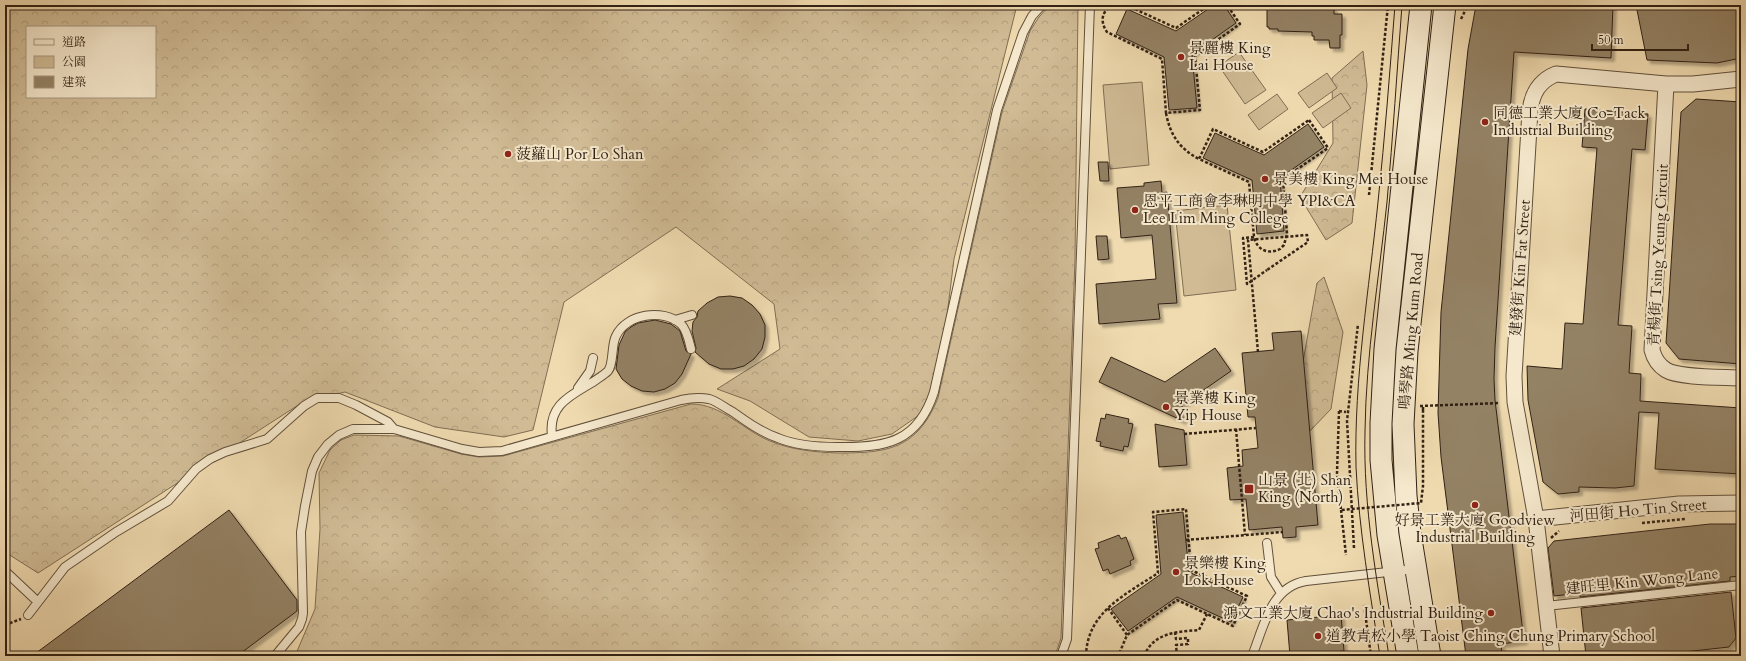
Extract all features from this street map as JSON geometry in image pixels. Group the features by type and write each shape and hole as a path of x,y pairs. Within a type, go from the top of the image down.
{"main road":[{"name":"鳴琴路 Ming Kum Road","path":"1408,656 1393,571 1384,498 1381,460 1382,386 1421,5"},
{"name":"鳴琴路 Ming Kum Road","path":"1430,656 1415,569 1405,489 1403,424 1404,387 1445,5"},
{"path":"1442,31 1456,5"}],"street":[{"name":"建發街 Kin Fat Street","path":"1552,656 1536,520 1515,402 1514,376 1532,97 1540,84 1556,74 1666,84 1693,84 1741,79"},
{"name":"青楊街 Tsing Yeung Circuit","path":"1666,84 1652,350 1656,361 1660,366 1670,372 1741,378"},
{"name":"河田街 Ho Tin Street","path":"1536,520 1679,504 1741,503"}],"lane":[{"path":"275,656 299,627 303,613 301,532 312,471 318,457 328,444 339,435 353,429 394,429 462,449 479,452 502,451 681,400 694,398 711,400 764,432 778,438 800,444 827,447 874,446 893,441 914,428 925,413 934,392 997,110 1018,44 1028,23 1042,5"},
{"path":"1061,656 1067,639 1090,5"},
{"path":"552,436 551,423 553,416 563,402 575,392 608,371 611,365 612,348 616,335 632,320 643,316 658,315 675,320 685,329 691,349"},
{"path":"675,320 692,315"},
{"path":"575,392 590,371 593,358"},
{"path":"28,615 65,567 116,532 168,501 196,469 210,459 225,452 267,439 304,406 317,398 339,398 388,422 394,429"},
{"path":"1267,543 1271,577 1281,593"},
{"path":"1253,654 1273,604 1281,593 1299,582 1415,569"},
{"path":"5,571 38,602"},
{"name":"建旺里 Kin Wong Lane","path":"1546,606 1741,585"}],"path":[{"path":"1113,5 1106,10 1103,15 1103,27 1107,32 1162,59 1166,113 1171,132 1176,141 1186,152 1199,159 1249,182 1255,242 1264,250 1275,251 1284,245 1288,234 1283,179 1328,148 1309,120 1263,152 1214,129 1199,159"},
{"path":"1126,5 1176,28 1209,5"},
{"path":"1166,113 1200,110 1195,56 1240,24 1227,5"},
{"path":"1369,195 1388,5"},
{"path":"1254,237 1243,238 1247,284 1267,270 1308,242 1307,235 1248,240 1258,352"},
{"path":"1354,548 1347,421 1358,324"},
{"path":"1341,510 1421,503 1423,486 1423,406 1500,404"},
{"path":"1346,412 1339,411 1337,473 1346,555"},
{"path":"1184,434 1256,428"},
{"path":"1236,429 1245,535"},
{"path":"1086,656 1091,630 1101,614 1158,573 1153,512 1186,509 1191,570 1247,596 1233,626 1177,600 1127,635 1119,655 1096,656"},
{"path":"1636,524 1691,518"},
{"path":"1549,540 1557,532 1565,531"},
{"path":"1186,540 1283,532"},
{"path":"1364,605 1372,656"},
{"path":"1108,608 1127,635"},
{"path":"1144,656 1150,645 1164,635 1175,632 1199,630 1207,614"},
{"path":"5,625 28,615"},
{"path":"1175,632 1176,639 1188,638 1188,644 1176,645 1177,656"},
{"path":"1722,656 1728,656"}],"green space":[{"path":"5,5 1017,5 954,259 939,380 922,413 892,434 858,441 809,437 750,401 717,389 780,349 774,304 676,227 564,302 533,430 504,437 435,427 345,392 303,402 38,573 5,552"},
{"path":"1050,5 1078,5 1075,260 1061,638 1055,656 295,656 315,609 320,529 319,473 330,450 341,440 354,435 399,436 461,454 479,457 503,456 691,404 713,408 770,441 787,447 803,450 838,453 872,452 899,445 910,438 921,428 930,415 938,398 1002,112 1030,31 1039,17"},
{"path":"1363,51 1367,85 1352,223 1326,240 1300,197 1333,143 1332,78"},
{"path":"1239,52 1266,90 1245,104 1219,66"},
{"path":"1327,73 1337,88 1309,108 1298,93"},
{"path":"1142,82 1149,165 1110,169 1103,85"},
{"path":"1341,93 1351,108 1323,128 1312,113"},
{"path":"1277,94 1288,109 1259,130 1248,115"},
{"path":"1227,205 1236,290 1184,296 1175,211"},
{"path":"1324,277 1343,332 1331,409 1309,432 1303,362 1317,283"}],"building":[{"name":"景麗樓 King Lai House","path":"1214,5 1224,5 1236,23 1192,54 1197,108 1169,110 1164,57 1116,34 1127,9 1176,31"},
{"path":"1331,5 1331,7 1334,8 1334,14 1342,14 1342,35 1340,35 1340,48 1330,48 1329,40 1314,40 1312,32 1278,31 1278,29 1269,29 1269,27 1267,27 1267,8 1269,8 1269,6"},
{"path":"1476,5 1613,5 1611,58 1514,52 1494,379 1495,400 1524,641 1501,644 1502,656 1466,656 1441,457 1438,413 1441,312 1468,49"},
{"path":"1636,5 1741,5 1741,58 1717,63 1647,60"},
{"path":"1696,99 1741,102 1741,364 1679,359 1666,343 1681,112"},
{"path":"1585,109 1648,114 1645,150 1632,149 1618,325 1632,326 1629,373 1641,374 1640,401 1741,408 1741,474 1655,469 1659,413 1639,412 1634,486 1615,488 1579,487 1579,492 1558,494 1543,482 1528,400 1527,366 1562,369 1565,323 1583,324 1597,148 1582,147"},
{"name":"景美樓 King Mei House","path":"1308,124 1324,147 1280,178 1284,231 1257,234 1252,180 1203,158 1215,133 1264,155"},
{"path":"1098,162 1108,162 1109,181 1100,181"},
{"path":"1161,181 1162,193 1167,192 1177,303 1158,304 1160,319 1099,324 1096,284 1156,279 1152,235 1121,238 1117,188 1144,186 1144,183"},
{"path":"1096,236 1107,236 1109,259 1098,260"},
{"path":"730,296 742,298 752,305 760,314 765,325 765,337 762,349 754,359 744,366 733,369 721,369 709,364 695,352 696,348 692,331 693,322 697,317 698,311 707,303 718,297"},
{"path":"655,320 671,324 680,331 686,351 691,354 682,374 675,383 665,389 654,392 642,391 631,386 622,379 616,369 619,345 625,332 631,327 638,323"},
{"path":"1301,331 1318,525 1296,527 1296,537 1283,538 1282,527 1249,530 1246,499 1230,500 1227,468 1243,466 1242,450 1258,448 1255,417 1248,417 1242,353 1274,350 1272,333"},
{"name":"景業樓 King Yip House","path":"1215,348 1231,371 1182,405 1183,421 1099,382 1111,357 1165,382"},
{"path":"1106,414 1129,419 1128,423 1133,424 1128,447 1124,446 1123,451 1100,446 1101,442 1096,441 1101,418 1105,419"},
{"path":"1155,424 1184,430 1187,465 1159,467"},
{"path":"229,510 297,600 297,611 237,656 32,656"},
{"name":"景樂樓 King Lok House","path":"1183,512 1189,572 1243,597 1231,622 1177,597 1128,631 1111,609 1161,574 1156,515"},
{"path":"1710,524 1741,524 1741,576 1730,577 1730,581 1580,597 1580,593 1554,596 1548,548 1554,541"},
{"path":"1119,535 1121,539 1126,537 1134,559 1130,561 1131,565 1110,574 1108,569 1103,571 1095,549 1099,548 1098,543"},
{"path":"1731,592 1736,638 1729,647 1647,656 1586,656 1581,608"},
{"path":"1341,615 1344,651 1290,656 1287,620"}],"tram line":[{"path":"1380,656 1365,562 1357,491 1356,434 1357,400 1381,177 1395,5"},
{"path":"1389,656 1372,544 1366,488 1365,431 1373,316 1387,202 1402,5"}],"place":[{"name":"景麗樓 King Lai House","path":"1181,57"},
{"name":"同德工業大廈 Co-Tack Industrial Building","path":"1485,122"},
{"name":"菠蘿山 Por Lo Shan","path":"508,154"},
{"name":"景美樓 King Mei House","path":"1265,179"},
{"name":"恩平工商會李琳明中學 YPI&CA Lee Lim Ming College","path":"1135,210"},
{"name":"景業樓 King Yip House","path":"1166,407"},
{"name":"山景 (北) Shan King (North)","path":"1249,489"},
{"name":"好景工業大廈 Goodview Industrial Building","path":"1475,505"},
{"name":"景樂樓 King Lok House","path":"1176,572"},
{"name":"鴻文工業大廈 Chao's Industrial Building","path":"1491,613"},
{"name":"道教青松小學 Taoist Ching Chung Primary School","path":"1318,636"}]}
